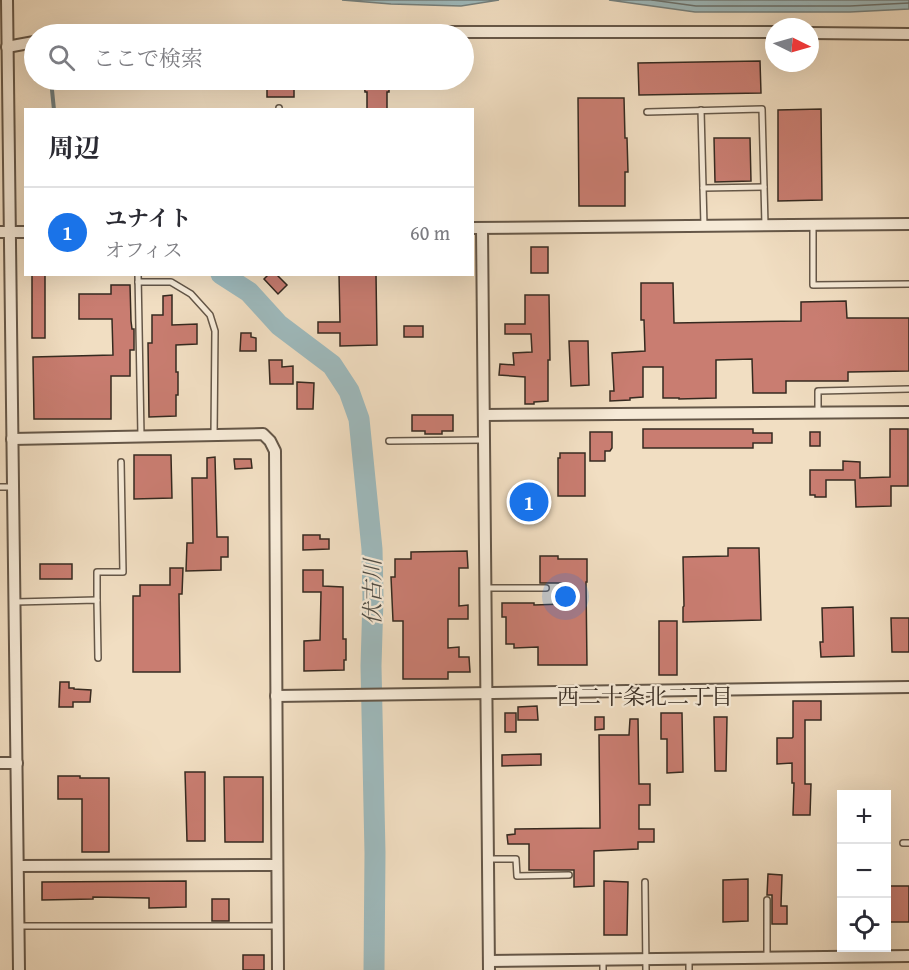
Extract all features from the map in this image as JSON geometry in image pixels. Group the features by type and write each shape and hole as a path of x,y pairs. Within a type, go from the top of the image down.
{"street":[{"path":"7,0 5,232 13,487 19,970"},
{"path":"474,32 765,32"},
{"path":"819,33 909,34"},
{"path":"7,46 24,43"},
{"path":"909,224 477,228 485,440 489,965 646,965 767,958 909,956"},
{"path":"5,232 24,232"},
{"path":"484,415 909,412"},
{"path":"12,439 263,434 270,441 274,451 278,970"},
{"path":"276,696 909,687"},
{"path":"0,763 17,763"},
{"path":"18,866 277,865"}],"lane":[{"path":"647,112 762,109 765,225"},
{"path":"701,110 704,226"},
{"path":"703,188 764,187"},
{"path":"813,225 813,285 909,284"},
{"path":"138,276 141,436"},
{"path":"138,282 171,282 191,294 210,315 215,331 214,435"},
{"path":"818,413 818,392 909,389"},
{"path":"389,441 485,440"},
{"path":"98,658 97,572 123,572 121,462"},
{"path":"0,487 13,487"},
{"path":"486,588 546,588"},
{"path":"15,602 98,600"},
{"path":"488,859 516,859 517,876 569,876"},
{"path":"645,882 646,965"},
{"path":"767,900 767,958"},
{"path":"18,926 278,926"}],"water":[{"path":"342,0 499,0 461,6"},
{"path":"609,0 909,0 909,9 850,12 695,12"}],"building":[{"path":"760,61 761,93 639,95 638,63"},
{"path":"267,90 294,90 294,97 267,97"},
{"path":"365,90 389,90 387,108 367,108 367,92"},
{"path":"578,98 624,98 628,172 625,172 625,206 579,206"},
{"path":"821,109 822,200 778,201 778,110"},
{"path":"714,138 750,138 751,181 715,182"},
{"path":"531,247 548,247 548,273 531,273"},
{"path":"32,276 45,276 45,338 32,338"},
{"path":"267,276 278,276 287,285 278,294 264,279"},
{"path":"339,276 376,276 377,345 340,346 340,333 318,333 318,322 340,322"},
{"path":"641,283 673,283 674,323 801,321 801,302 846,301 847,318 909,318 909,371 848,372 848,381 786,381 786,393 753,393 752,359 716,360 716,398 679,399 663,398 663,367 643,367 643,397 610,401 610,391 614,391 612,353 645,351 644,320 641,320"},
{"path":"111,285 130,285 134,350 130,350 130,376 111,376 111,419 34,419 33,357 113,355 112,319 79,319 79,294 111,294"},
{"path":"172,295 172,325 197,324 197,344 176,345 178,395 176,395 176,416 149,417 148,343 152,343 152,315 163,315 163,296"},
{"path":"525,295 549,295 548,401 534,402 534,404 525,404 525,377 499,375 500,364 514,365 513,353 532,352 531,334 505,334 505,324 525,324"},
{"path":"404,326 423,326 423,337 404,337"},
{"path":"241,333 251,333 251,337 256,338 256,351 240,351"},
{"path":"569,341 588,341 589,385 571,386"},
{"path":"269,360 282,360 282,367 293,366 293,384 270,384"},
{"path":"297,382 314,383 313,409 297,409"},
{"path":"412,415 453,415 453,431 442,431 442,434 425,434 425,431 412,431"},
{"path":"643,429 753,429 753,433 772,433 772,443 753,443 753,448 643,448"},
{"path":"890,429 908,429 908,486 891,486 891,506 856,507 855,480 826,480 826,497 810,495 810,470 843,470 843,461 860,462 860,478 890,477"},
{"path":"590,432 612,432 612,448 610,451 605,451 605,461 590,461"},
{"path":"810,432 820,432 820,446 810,446"},
{"path":"560,453 585,453 585,496 558,496"},
{"path":"134,455 171,455 172,498 134,499"},
{"path":"215,457 217,537 228,537 228,557 221,557 221,570 186,571 187,543 193,543 192,478 207,478 207,458"},
{"path":"234,459 251,459 252,468 235,469"},
{"path":"303,535 320,535 320,539 329,539 329,549 303,550"},
{"path":"728,548 759,548 761,620 683,622 683,557 728,556"},
{"path":"467,551 468,568 459,568 459,606 468,605 468,619 448,619 448,648 459,647 459,657 469,657 470,672 448,672 448,679 403,679 403,621 393,621 391,577 395,577 395,559 411,559 411,552"},
{"path":"540,556 558,556 558,559 587,559 587,665 538,665 538,647 514,648 514,644 506,644 506,617 502,617 502,603 563,604 562,583 540,583"},
{"path":"40,564 72,564 72,579 40,579"},
{"path":"170,568 183,568 182,594 179,594 180,672 133,672 133,596 140,596 140,585 170,585"},
{"path":"303,570 323,570 323,586 343,587 343,639 346,639 344,670 304,671 304,641 320,640 321,592 303,592"},
{"path":"853,607 854,656 821,657 822,608"},
{"path":"891,618 909,618 909,652 892,652"},
{"path":"659,621 677,621 677,675 659,675"},
{"path":"60,682 69,682 69,688 91,690 90,702 73,702 73,707 59,707"},
{"path":"793,701 821,701 821,720 805,720 805,784 811,784 810,815 793,815 792,763 777,764 777,738 793,737"},
{"path":"537,706 538,720 518,720 518,707"},
{"path":"505,713 516,713 516,732 505,732"},
{"path":"661,713 682,713 683,772 667,773 667,739 661,739"},
{"path":"595,717 604,717 604,729 595,730"},
{"path":"714,717 727,717 726,771 715,771"},
{"path":"630,719 638,719 639,784 650,784 650,805 639,805 639,829 654,829 654,842 638,842 638,849 594,851 594,886 574,887 574,870 529,870 529,844 508,844 507,835 515,834 515,829 600,828 599,735 629,735"},
{"path":"541,754 541,765 502,766 502,755"},
{"path":"185,772 205,772 205,841 187,841"},
{"path":"58,776 109,778 109,852 82,852 82,799 58,799"},
{"path":"224,777 263,777 263,842 225,842"},
{"path":"768,874 782,875 781,906 787,906 787,924 772,924 772,895 767,895"},
{"path":"748,879 748,921 723,922 723,880"},
{"path":"186,881 186,907 149,908 149,898 93,897 93,899 42,900 42,882"},
{"path":"604,881 628,882 627,935 604,935"},
{"path":"891,886 909,886 909,922 891,922"},
{"path":"212,899 229,899 229,921 212,921"},
{"path":"243,955 264,955 264,970 243,970"}],"waterway":[{"name":"伏古川","path":"52,90 54,108"},
{"name":"伏古川","path":"224,276 249,292 279,325 332,365 349,391 359,419 372,549 374,970"}],"place":[{"name":"ユナイト","path":"529,502"}],"district":[{"name":"西二十条北二丁目","path":"645,696"}]}
